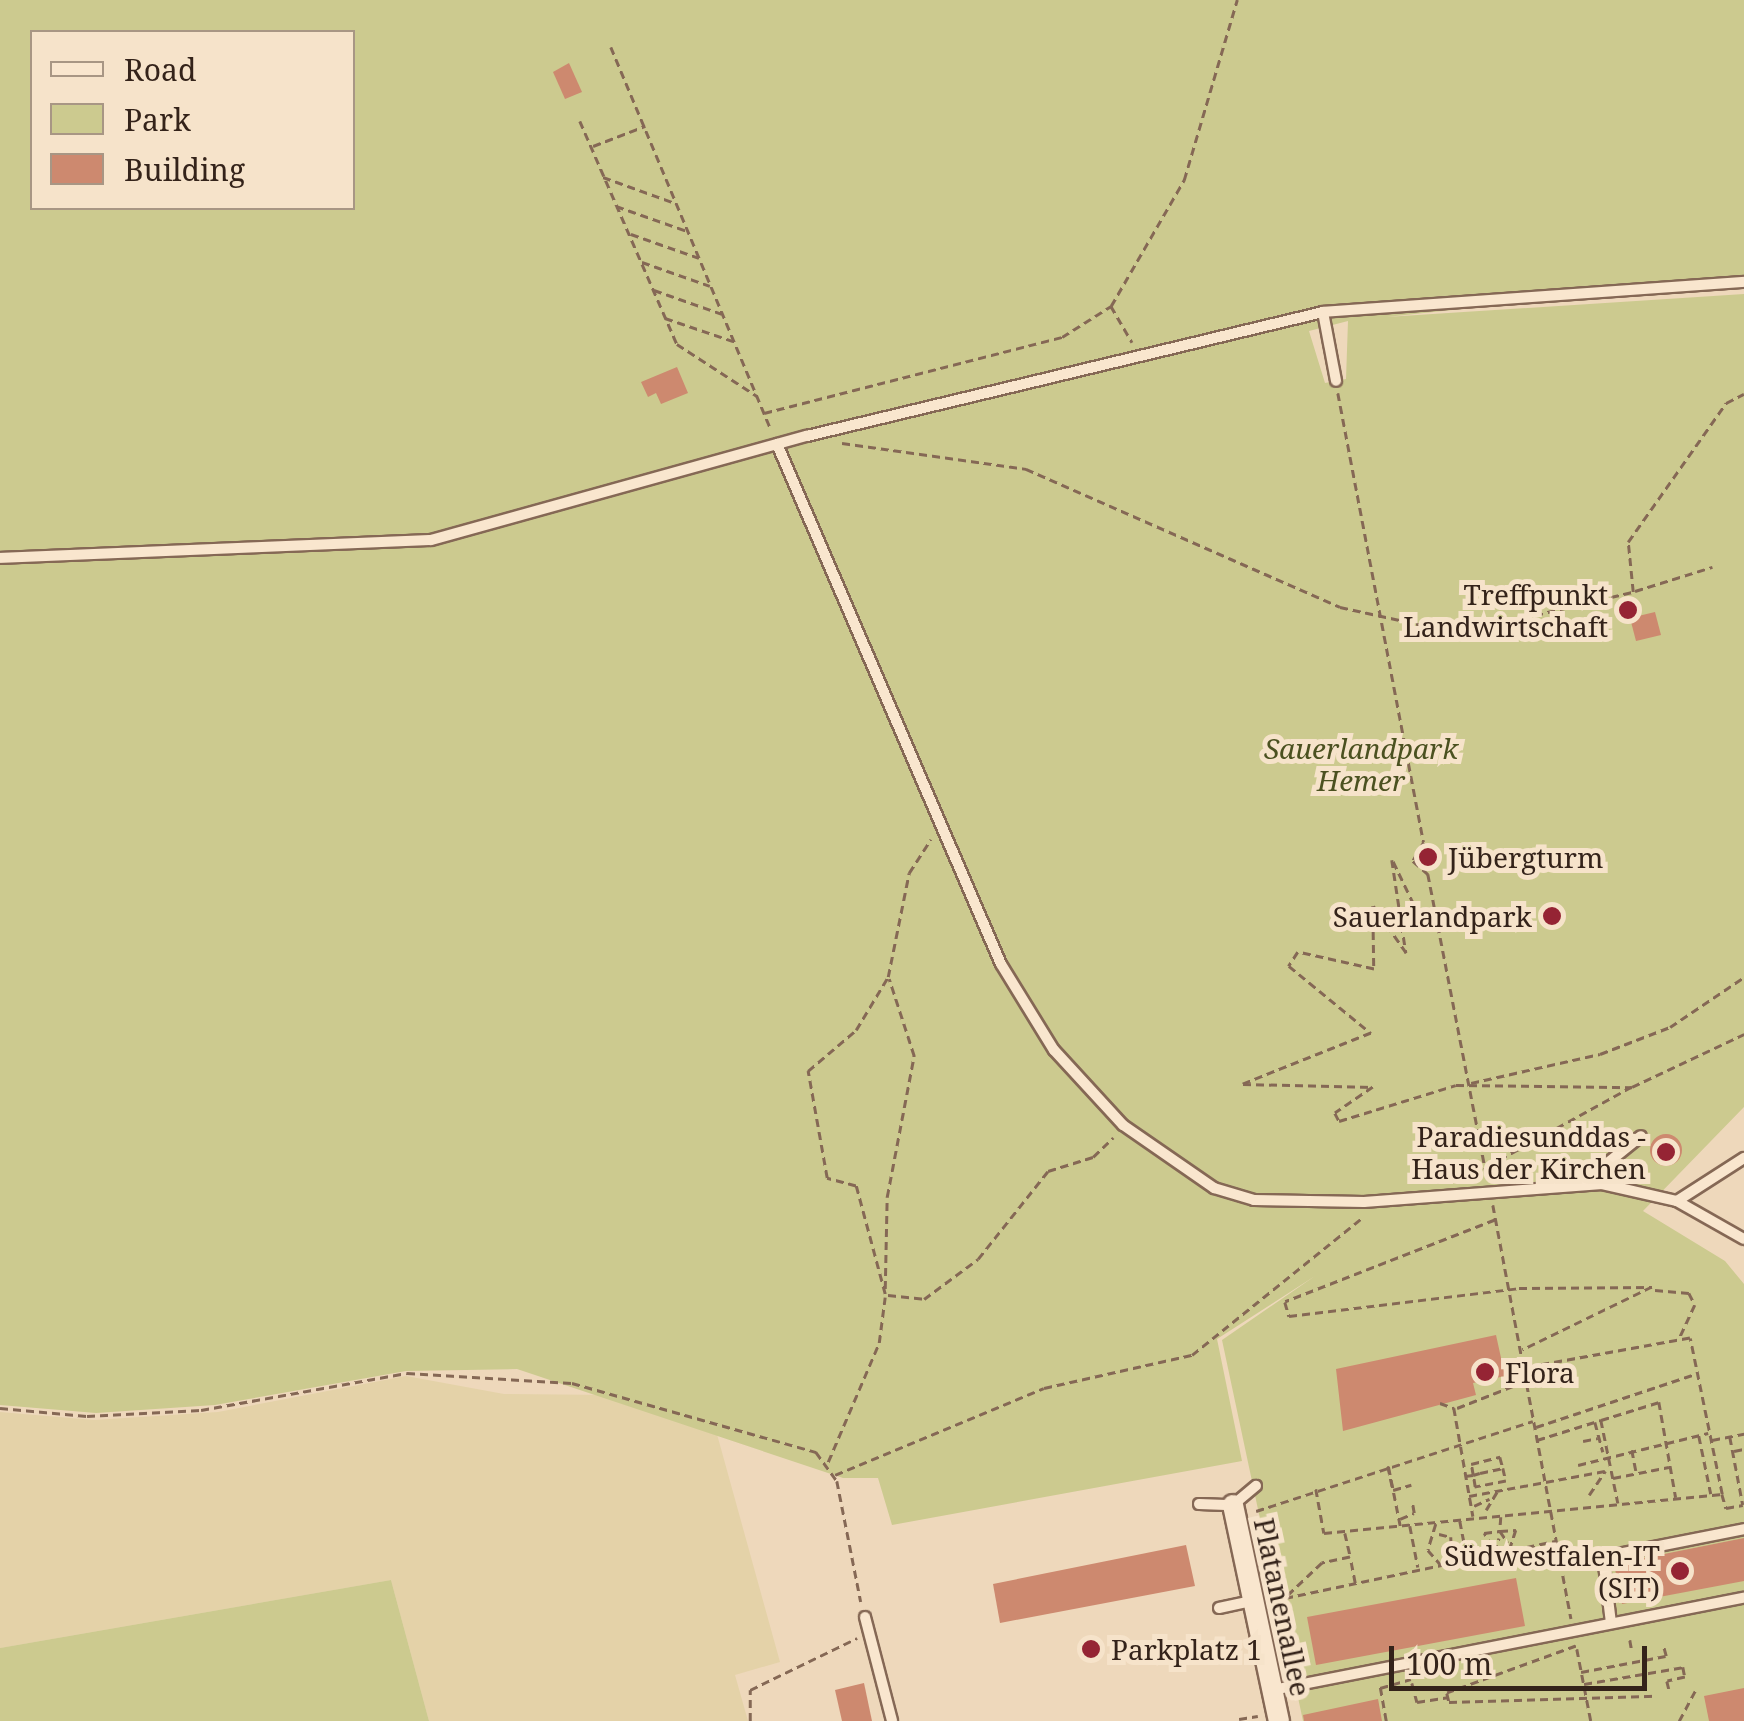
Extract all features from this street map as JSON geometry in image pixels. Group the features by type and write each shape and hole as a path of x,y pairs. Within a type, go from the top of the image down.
{"street":[{"name":"Platanenallee","path":"1235,1513 1279,1721"}],"lane":[{"path":"0,558 431,540 807,436 1323,312 1744,282"},
{"path":"1323,312 1336,381"},
{"path":"777,444 941,829 1018,995 1123,1125 1214,1188 1264,1202 1583,1183 1677,1202 1744,1240"},
{"path":"1583,1183 1641,1136"},
{"path":"1677,1202 1744,1158"},
{"path":"1199,1504 1235,1513 1256,1486"},
{"path":"1611,1623 1603,1557 1744,1529"},
{"path":"1273,1690 1744,1598"},
{"path":"1219,1608 1254,1601"},
{"path":"864,1617 892,1721"}],"path":[{"path":"764,412 1062,337 1111,306 1184,180 1237,0"},
{"path":"611,46 777,444"},
{"path":"580,121 664,317 686,353 758,396"},
{"path":"592,147 645,126"},
{"path":"603,178 677,203"},
{"path":"616,206 688,231"},
{"path":"628,233 700,259"},
{"path":"640,262 712,286"},
{"path":"652,290 723,315"},
{"path":"1111,306 1136,358"},
{"path":"664,317 735,342"},
{"path":"1336,381 1424,842 1413,862 1429,872 1484,1159"},
{"path":"1633,592 1625,548 1726,403 1744,394"},
{"path":"807,436 1026,469 1379,620 1472,632 1633,592 1712,567"},
{"path":"885,1294 856,1186 827,1178 808,1071 856,1030 888,977 908,873 941,829"},
{"path":"1438,918 1419,916 1392,860 1406,953 1372,906 1374,969 1298,952 1288,966 1371,1033 1243,1084 1373,1087 1335,1112 1339,1122 1470,1089 1632,1087"},
{"path":"828,1463 879,1343 885,1294 886,1197 914,1056 888,977"},
{"path":"1470,1083 1600,1054 1670,1027 1744,977"},
{"path":"1486,1168 1632,1087 1744,1034"},
{"path":"885,1294 924,1299 978,1259 1048,1170 1104,1150 1123,1125"},
{"path":"1496,1220 1284,1302 1289,1316 1509,1289 1653,1290 1689,1293 1695,1305 1678,1340"},
{"path":"835,1474 1044,1388 1192,1355 1354,1229"},
{"path":"1499,1239 1591,1721"},
{"path":"1520,1351 1653,1290"},
{"path":"1524,1368 1690,1338 1726,1508 1744,1505 1730,1437"},
{"path":"0,1408 87,1416 202,1410 346,1380 502,1372 799,1442 828,1463 835,1474 864,1617 849,1648 750,1690 750,1721"},
{"path":"1535,1428 1698,1373"},
{"path":"1485,1381 1488,1390"},
{"path":"1456,1408 1488,1390 1526,1381"},
{"path":"1538,1440 1659,1402 1676,1499"},
{"path":"1440,1403 1454,1408 1473,1518"},
{"path":"1601,1420 1605,1452"},
{"path":"1235,1513 1534,1421"},
{"path":"1595,1422 1618,1504"},
{"path":"1578,1465 1590,1468 1605,1452 1709,1433"},
{"path":"1710,1440 1744,1434"},
{"path":"1583,1441 1604,1436"},
{"path":"1700,1436 1712,1496"},
{"path":"1632,1448 1636,1473"},
{"path":"1732,1451 1744,1449"},
{"path":"1500,1458 1506,1481 1475,1488 1473,1474 1471,1464 1500,1458"},
{"path":"1734,1463 1744,1461"},
{"path":"1388,1466 1400,1526"},
{"path":"1612,1478 1670,1466"},
{"path":"1465,1476 1503,1468"},
{"path":"1469,1496 1611,1469"},
{"path":"1589,1495 1605,1471"},
{"path":"1738,1477 1744,1476"},
{"path":"1489,1484 1490,1492"},
{"path":"1393,1490 1410,1485"},
{"path":"1316,1489 1324,1533 1722,1494"},
{"path":"1486,1510 1498,1491"},
{"path":"1471,1508 1491,1499"},
{"path":"1398,1519 1414,1513 1412,1502"},
{"path":"1492,1546 1500,1534 1502,1516"},
{"path":"1460,1520 1468,1560"},
{"path":"1436,1522 1438,1534"},
{"path":"1410,1524 1418,1567"},
{"path":"1494,1554 1484,1533 1516,1530 1511,1550"},
{"path":"1345,1532 1355,1583"},
{"path":"1500,1534 1510,1544"},
{"path":"1441,1565 1428,1550 1428,1535 1451,1537 1452,1563"},
{"path":"1350,1556 1322,1562 1285,1598 1556,1540"},
{"path":"1630,1640 1632,1652"},
{"path":"1581,1672 1666,1656 1663,1645"},
{"path":"1448,1697 1576,1646"},
{"path":"1653,1659 1655,1671"},
{"path":"1407,1661 1417,1702 1448,1697 1656,1696"},
{"path":"1584,1684 1683,1667 1685,1677 1668,1681 1669,1689"},
{"path":"1386,1721 1380,1688 1411,1682"},
{"path":"1678,1721 1695,1691"}],"shaded area":[{"path":"406,1376 504,1394 613,1395 715,1427 780,1662 735,1675 748,1721 429,1721 391,1580 0,1648 0,1412 94,1420 218,1412"}],"green space":[{"name":"Sauerlandpark Hemer","path":"0,0 1744,0 1744,279 1386,317 1744,294 1744,1107 1643,1211 1725,1261 1744,1284 1744,1721 1303,1721 1222,1340 1315,1276 1217,1339 1242,1461 892,1525 878,1478 843,1478 517,1369 406,1371 215,1405 96,1413 0,1405","holes":["1348,321 1346,379 1325,383 1309,331"]},
{"path":"391,1580 429,1721 0,1721 0,1648"}],"building":[{"path":"569,63 582,92 565,99 553,72"},
{"path":"677,367 688,393 661,404 656,393 648,397 641,382"},
{"path":"1655,612 1661,635 1636,641 1630,618"},
{"name":"Jübergturm","path":"1428,845 1440,857 1428,869 1416,857"},
{"path":"1666,1134 1677,1139 1682,1150 1677,1161 1666,1166 1655,1161 1650,1150 1655,1139"},
{"path":"1496,1335 1505,1376 1473,1383 1476,1395 1343,1431 1336,1369"},
{"name":"Südwestfalen-IT (SIT)","path":"1744,1538 1744,1581 1622,1604 1614,1564"},
{"path":"1186,1545 1195,1586 1000,1623 993,1584"},
{"path":"1516,1578 1525,1626 1316,1665 1307,1617"},
{"path":"864,1683 872,1721 842,1721 835,1690"},
{"path":"1744,1688 1744,1721 1709,1721 1704,1696"},
{"path":"1378,1699 1382,1721 1304,1721 1303,1715"}],"place":[{"name":"Treffpunkt Landwirtschaft","path":"1628,610"},
{"name":"Jübergturm","path":"1428,857"},
{"name":"Sauerlandpark","path":"1552,916"},
{"name":"Paradiesunddas - Haus der Kirchen","path":"1666,1152"},
{"name":"Flora","path":"1485,1372"},
{"name":"Südwestfalen-IT (SIT)","path":"1680,1571"},
{"name":"Parkplatz 1","path":"1091,1649"}]}
